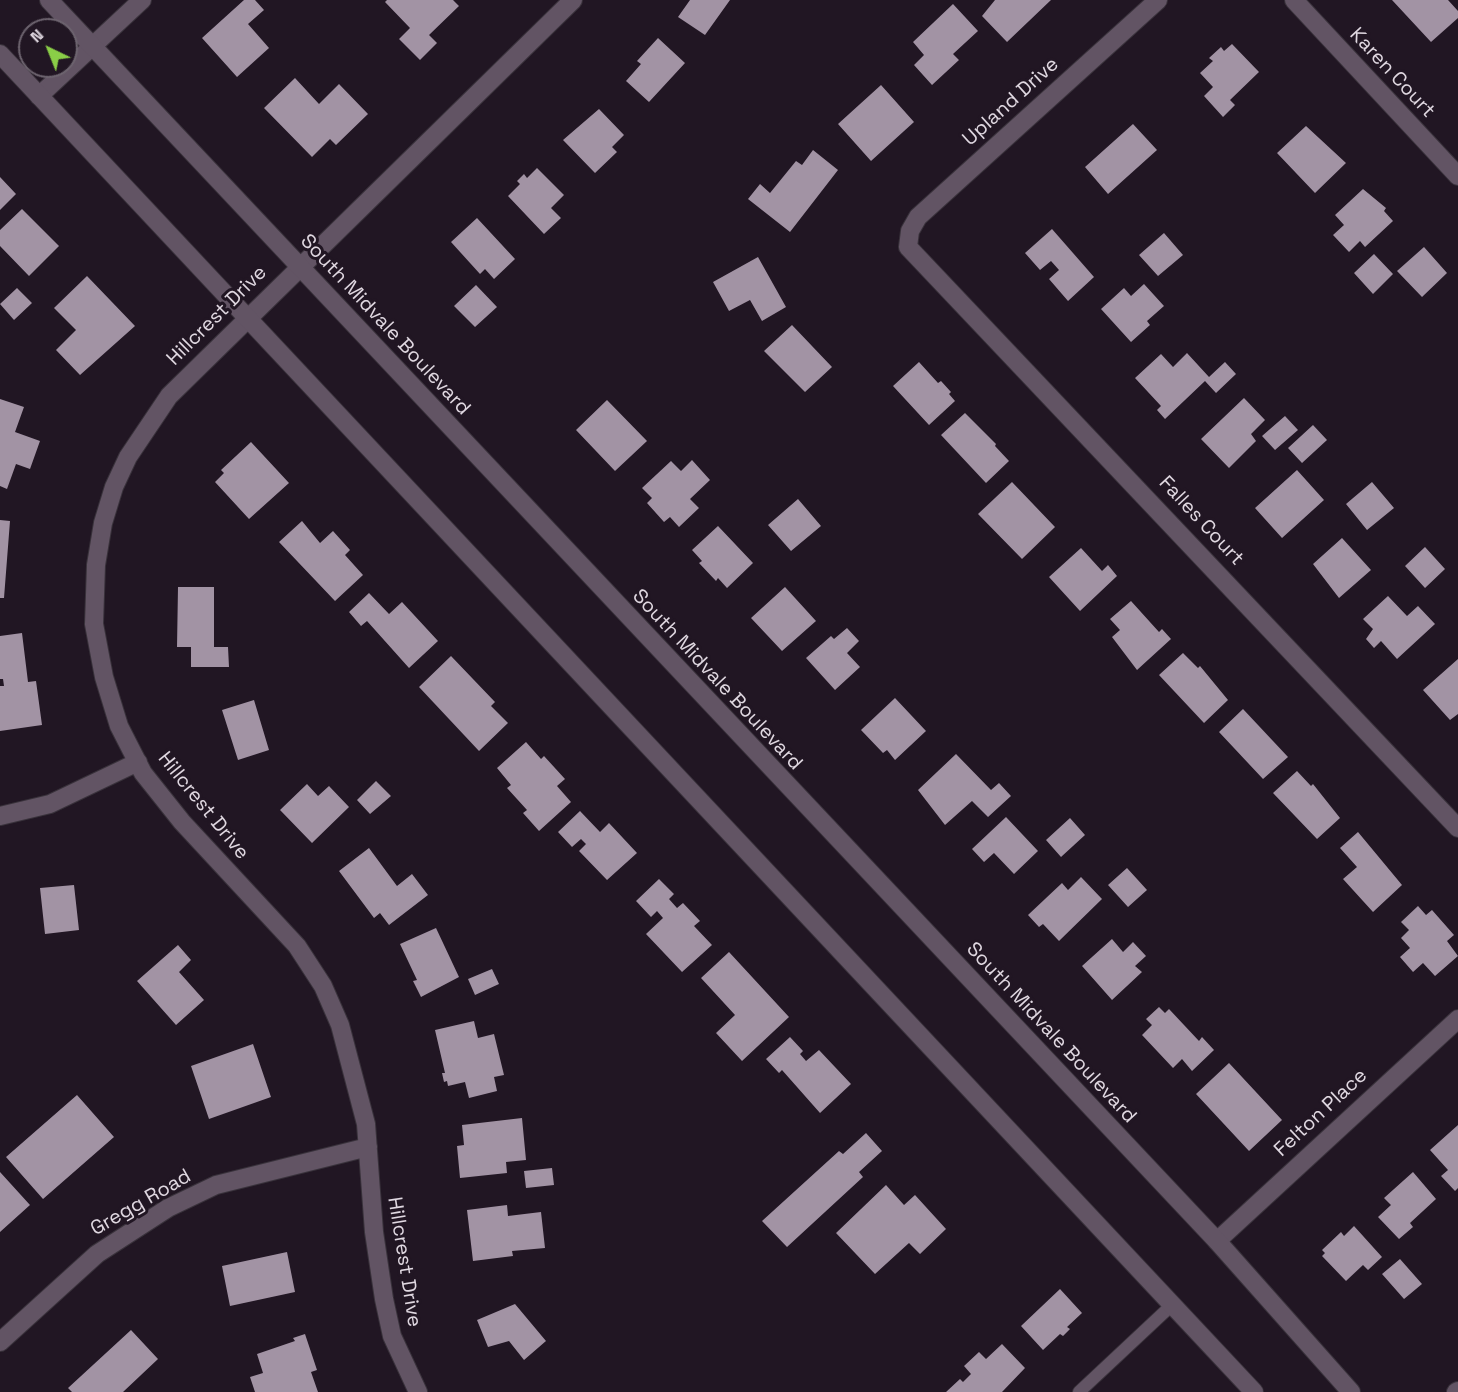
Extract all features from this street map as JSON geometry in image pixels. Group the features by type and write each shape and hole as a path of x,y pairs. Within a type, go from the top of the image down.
{"street":[{"name":"South Midvale Boulevard","path":"48,0 300,265 664,657 1217,1241 1351,1392"},
{"path":"39,96 142,0"},
{"name":"Hillcrest Drive","path":"418,1392 392,1336 384,1299 374,1232 366,1124 352,1061 340,1025 323,986 297,946 182,822 138,762 119,726 104,677 94,624 96,565 103,523 128,457 169,396 300,265 573,0"},
{"name":"Upland Drive","path":"908,247 910,231 918,217 1158,0"},
{"name":"Karen Court","path":"1294,0 1458,176"},
{"path":"0,54 1254,1392"},
{"name":"Falles Court","path":"908,247 1458,828"},
{"path":"0,816 50,804 138,762"},
{"name":"Felton Place","path":"1217,1241 1458,1019"},
{"name":"Gregg Road","path":"0,1342 97,1254 168,1208 216,1185 368,1147"}],"lane":[{"path":"1079,1392 1173,1304"}],"building":[{"path":"244,0 255,0 264,10 248,24 269,48 237,77 202,38"},
{"path":"387,0 453,0 459,6 429,35 437,43 420,60 399,39 410,28 385,2"},
{"path":"690,0 730,0 705,35 678,17"},
{"path":"995,0 1051,0 1007,42 982,16"},
{"path":"1392,0 1448,0 1458,11 1458,18 1431,42"},
{"path":"953,4 978,31 953,54 959,60 932,85 914,65 924,55 913,42"},
{"path":"658,38 685,63 649,102 626,81 641,64 637,61"},
{"path":"1232,44 1259,72 1230,100 1235,105 1223,117 1204,96 1213,87 1200,73 1213,61 1209,58 1221,47 1224,51"},
{"path":"295,78 319,104 339,84 368,114 336,145 330,139 312,157 264,108"},
{"path":"881,85 914,122 871,161 838,124"},
{"path":"599,109 624,135 612,147 617,152 595,173 563,140"},
{"path":"1133,124 1157,150 1108,194 1085,167"},
{"path":"1306,126 1346,163 1315,193 1277,153"},
{"path":"813,150 838,170 790,232 748,199 760,184 770,193 796,161 802,165"},
{"path":"537,168 564,195 551,208 561,218 544,234 508,196 520,184 517,181 524,174 527,178"},
{"path":"0,177 16,194 0,210"},
{"path":"1363,189 1386,208 1384,211 1393,221 1365,247 1360,241 1349,252 1333,235 1344,225 1335,215"},
{"path":"22,209 59,246 29,276 0,246 0,230"},
{"path":"477,218 515,259 494,279 485,269 480,274 451,242"},
{"path":"1052,229 1094,277 1068,301 1049,279 1059,270 1051,261 1040,270 1025,253"},
{"path":"1164,233 1183,255 1158,276 1139,255"},
{"path":"1424,247 1447,273 1422,297 1397,271"},
{"path":"1374,254 1393,274 1373,294 1354,273"},
{"path":"758,257 786,307 762,321 750,300 729,311 713,282"},
{"path":"87,276 135,326 80,375 56,350 76,330 54,308"},
{"path":"1144,284 1164,306 1147,321 1150,325 1131,342 1101,309 1124,288 1131,296"},
{"path":"476,285 497,307 475,327 454,306"},
{"path":"17,288 32,303 14,320 0,304"},
{"path":"792,325 832,367 805,392 764,351"},
{"path":"1187,353 1209,377 1225,362 1236,374 1216,393 1205,381 1165,419 1157,410 1161,406 1135,378 1161,354 1173,367"},
{"path":"919,362 938,383 941,381 951,392 949,394 955,401 929,425 893,386"},
{"path":"1244,398 1265,420 1251,434 1256,441 1229,468 1201,439"},
{"path":"0,399 24,407 15,432 40,441 30,469 16,464 7,489 0,486"},
{"path":"607,400 647,441 615,471 576,430"},
{"path":"965,413 996,444 995,446 1009,461 986,483 941,435"},
{"path":"1285,416 1298,430 1275,450 1262,436"},
{"path":"1313,425 1327,440 1302,463 1288,448"},
{"path":"251,442 289,483 249,519 215,482 224,473 221,470"},
{"path":"692,460 710,480 690,499 699,508 679,527 670,517 664,522 647,503 652,498 642,488 671,461 681,471"},
{"path":"1297,470 1324,500 1282,538 1255,508"},
{"path":"1012,482 1055,527 1022,559 978,514"},
{"path":"1372,482 1394,508 1367,530 1346,504"},
{"path":"798,499 821,526 791,551 768,525"},
{"path":"0,520 10,521 4,598 0,598"},
{"path":"302,521 320,543 333,531 350,550 345,555 363,575 335,601 279,542"},
{"path":"718,526 753,563 727,588 718,578 716,581 699,563 702,561 692,550"},
{"path":"1342,538 1371,570 1339,598 1313,564"},
{"path":"1425,547 1445,569 1425,588 1405,566"},
{"path":"1081,548 1102,571 1108,565 1117,576 1080,611 1049,577"},
{"path":"178,587 214,587 214,647 228,647 229,667 191,667 191,647 177,647"},
{"path":"785,587 816,621 782,651 751,618"},
{"path":"369,593 389,614 402,602 438,641 409,668 367,621 361,626 349,612"},
{"path":"1388,596 1407,616 1418,606 1435,624 1397,659 1381,641 1374,648 1366,639 1373,629 1363,619"},
{"path":"1131,601 1159,632 1162,629 1171,639 1137,670 1112,637 1120,630 1110,619"},
{"path":"847,628 859,641 847,653 860,667 835,690 806,658 831,636 834,639"},
{"path":"22,633 28,682 36,681 42,725 0,731 0,686 4,686 3,679 0,679 0,636"},
{"path":"1183,653 1198,668 1200,666 1228,700 1204,723 1159,675"},
{"path":"451,656 495,702 491,706 508,723 479,751 419,687"},
{"path":"1458,659 1458,714 1450,720 1423,690"},
{"path":"895,698 926,731 895,760 887,750 883,753 861,730"},
{"path":"254,700 269,750 238,760 222,710"},
{"path":"1243,709 1288,757 1263,779 1219,732"},
{"path":"526,742 541,759 544,756 565,779 557,786 571,802 539,831 523,813 527,810 507,788 511,785 497,768"},
{"path":"956,754 991,790 999,783 1011,796 988,817 972,801 945,825 918,790"},
{"path":"1297,771 1311,786 1313,784 1340,818 1317,839 1273,793"},
{"path":"376,781 391,796 370,814 357,800"},
{"path":"307,784 318,796 329,786 349,807 312,843 280,810"},
{"path":"580,811 600,832 609,823 637,853 607,880 579,851 586,844 581,839 572,847 558,832"},
{"path":"1006,817 1038,851 1014,874 994,853 984,862 972,849"},
{"path":"1070,818 1085,835 1061,857 1046,840"},
{"path":"1358,832 1402,885 1373,912 1343,879 1357,867 1340,848"},
{"path":"369,848 397,886 412,874 428,895 389,925 380,913 374,918 339,871"},
{"path":"1127,868 1147,890 1128,907 1108,885"},
{"path":"1081,877 1102,899 1059,941 1043,924 1039,927 1028,915 1062,883 1068,890"},
{"path":"659,879 674,894 669,899 677,908 683,903 700,921 694,926 712,945 682,972 646,934 663,918 657,911 651,917 636,901"},
{"path":"74,885 79,930 45,934 40,888"},
{"path":"1418,906 1426,915 1432,910 1454,935 1447,941 1458,956 1435,976 1423,963 1413,972 1400,957 1410,948 1401,938 1409,930 1401,922"},
{"path":"436,928 459,977 421,997 413,981 417,980 400,944"},
{"path":"1112,939 1123,952 1133,942 1146,956 1135,966 1142,972 1112,1000 1082,966"},
{"path":"178,945 191,960 179,972 204,1000 176,1025 137,981"},
{"path":"729,952 789,1017 742,1061 716,1033 735,1015 701,978"},
{"path":"492,969 499,984 475,995 468,979"},
{"path":"1159,1007 1165,1013 1169,1009 1199,1041 1202,1037 1214,1050 1192,1071 1182,1059 1173,1068 1142,1035 1152,1025 1146,1019"},
{"path":"474,1021 478,1038 494,1034 504,1075 494,1077 497,1091 469,1098 465,1082 448,1086 447,1081 444,1082 442,1073 445,1073 435,1030"},
{"path":"790,1037 803,1051 800,1054 806,1061 819,1050 851,1084 820,1113 782,1070 779,1073 766,1059"},
{"path":"253,1044 271,1097 209,1119 191,1066"},
{"path":"1229,1063 1282,1120 1249,1151 1196,1094"},
{"path":"77,1095 114,1137 43,1199 6,1157"},
{"path":"522,1118 526,1160 506,1162 507,1173 460,1178 457,1146 464,1145 462,1125"},
{"path":"1458,1125 1458,1188 1455,1191 1441,1176 1448,1170 1430,1150"},
{"path":"866,1133 882,1151 859,1172 863,1177 787,1247 762,1221 839,1151 843,1154"},
{"path":"552,1168 554,1185 526,1188 524,1171"},
{"path":"0,1172 30,1205 0,1232"},
{"path":"1413,1172 1436,1199 1410,1223 1413,1227 1399,1239 1378,1217 1391,1205 1384,1198"},
{"path":"886,1185 904,1205 915,1195 946,1229 920,1254 909,1243 875,1274 836,1233"},
{"path":"507,1205 508,1216 541,1212 545,1248 512,1251 513,1256 473,1261 467,1210"},
{"path":"1354,1226 1382,1257 1368,1270 1363,1265 1346,1281 1322,1256 1325,1253 1322,1250 1341,1232 1344,1236"},
{"path":"287,1252 295,1292 230,1306 222,1266"},
{"path":"1400,1259 1422,1284 1404,1299 1382,1274"},
{"path":"1060,1289 1082,1313 1067,1327 1070,1329 1063,1336 1060,1334 1043,1350 1021,1326"},
{"path":"515,1304 546,1341 524,1360 509,1341 488,1347 477,1320"},
{"path":"131,1330 158,1359 123,1392 72,1392 68,1388"},
{"path":"305,1334 317,1370 311,1372 318,1392 255,1392 250,1377 263,1373 257,1354 295,1341 293,1338"},
{"path":"1002,1344 1025,1368 1002,1392 946,1392 960,1379 963,1382 971,1374 964,1366 979,1352 986,1359"}]}
